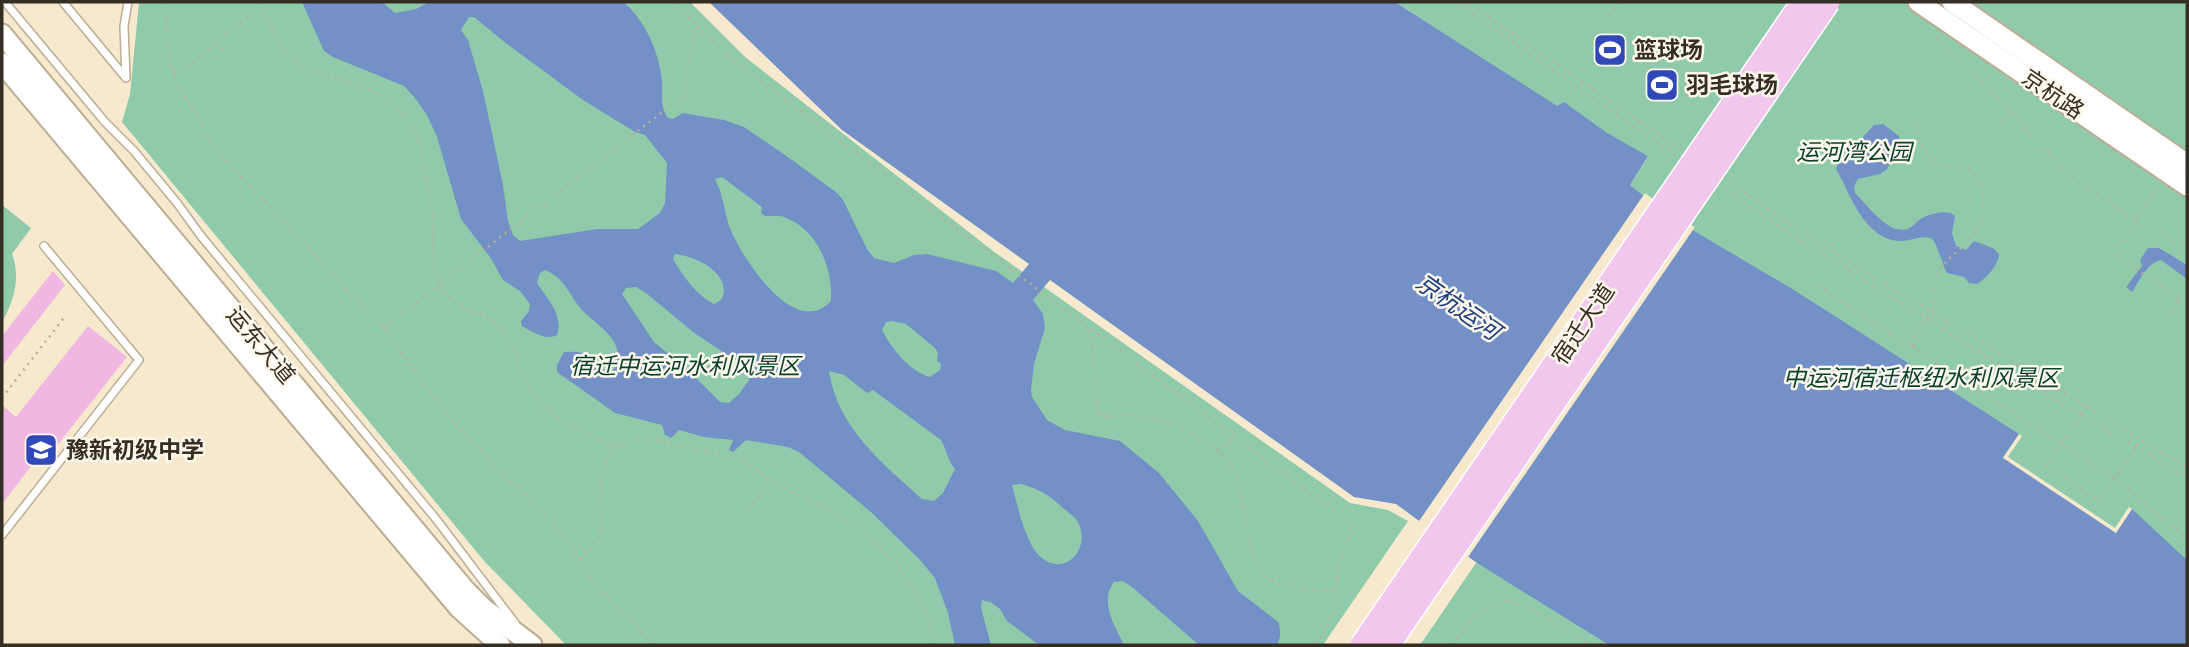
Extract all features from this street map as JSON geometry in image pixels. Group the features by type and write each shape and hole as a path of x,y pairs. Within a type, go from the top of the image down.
{"main road":[{"name":"宿迁大道","path":"1362,645 1803,2"},
{"name":"宿迁大道","path":"1388,645 1828,2"},
{"name":"京杭路","path":"1918,2 2187,186"},
{"name":"京杭路","path":"1952,2 2187,164"},
{"name":"运东大道","path":"2,34 466,591 483,608 532,645"},
{"name":"运东大道","path":"2,63 459,608 500,645"}],"lane":[{"path":"5,2 105,122 134,151 201,236 436,519 532,645"},
{"path":"63,2 126,78 124,26 128,2"},
{"path":"2,535 139,360 44,246"}],"path":[{"path":"167,2 166,45 175,81 219,153 383,328 458,429 555,525 597,586 653,645"},
{"path":"263,2 265,13 286,53 307,70 368,89 387,98 408,118 418,134 432,209 435,270 444,292 459,307 492,320 501,327 509,337 523,375 536,397 559,419 586,435 615,446"},
{"path":"673,2 731,60 1351,526 1338,566 1335,608 1324,633 1315,645"},
{"path":"1455,2 1681,159"},
{"path":"1465,2 1684,151"},
{"path":"1610,15 1620,2"},
{"path":"173,73 187,68 205,56 236,22 253,14 265,13"},
{"path":"383,328 684,96 689,58 698,26"},
{"path":"1933,33 2075,180 2136,221 2187,246"},
{"path":"216,44 232,57"},
{"path":"1991,133 2010,110"},
{"path":"1914,347 1914,332 1927,319 1939,270 1966,246 1977,229 1985,202 1981,181 1972,173 1961,167 1939,164 1929,156 1917,131 1916,116"},
{"path":"1719,175 1811,237 2187,468"},
{"path":"1715,183 1773,223 2081,415 2187,477"},
{"path":"2157,187 2115,255 2180,298 2168,317"},
{"path":"1818,286 2115,479 2187,538"},
{"path":"2,398 66,315"},
{"path":"1090,329 1098,413 1104,417 1127,415 1165,421 1192,432 1220,453 1233,467 1259,570 1271,580 1288,585 1336,591"},
{"path":"2087,406 2047,466 2099,502 2141,440"},
{"path":"580,559 598,538 602,522 598,505 604,463 615,446 641,437 739,457 771,481 833,512 896,563 918,596 934,645"},
{"path":"1220,453 1234,437"},
{"path":"748,508 771,481"},
{"path":"1453,645 1472,617 1507,600 1531,609 1589,645"}],"green space":[{"name":"宿迁中运河水利风景区","path":"139,2 690,2 745,57 993,251 1350,503 1388,510 1408,521 1323,645 566,645 485,562 122,122 130,94"},
{"name":"中运河宿迁枢纽水利风景区","path":"1395,2 2187,2 2187,645 1420,645 1476,563 1672,218 1630,185 1648,156 1557,107"},
{"path":"2,205 31,228 12,254 16,271 15,289 2,322"}],"water":[{"name":"京杭运河","path":"302,2 382,2 395,13 416,9 429,2 624,2 645,28 658,58 662,104 668,118 673,119 683,113 724,120 744,127 837,193 874,258 894,263 914,255 927,254 996,271 1013,283 1029,264 842,130 709,2 1395,2 1557,106 1564,102 1607,133 1648,156 1630,185 1672,218 1794,290 2019,434 2003,457 2116,533 2132,509 2187,560 2187,645 1609,645 1477,563 1396,504 1354,497 1050,280 1033,300 1043,314 1045,328 1034,364 1032,397 1047,420 1065,430 1120,441 1159,473 1198,521 1238,591 1278,622 1279,639 1277,645 1199,645 1123,581 1114,582 1108,606 1124,645 1039,645 1007,621 1000,609 982,600 981,608 991,645 955,645 948,613 935,578 872,513 799,452 788,447 746,440 733,452 729,450 733,440 704,437 679,430 671,438 665,435 662,425 615,413 557,372 557,365 564,352 573,352 582,353 612,373 618,353 615,344 582,310 562,282 545,270 540,273 537,283 556,314 559,328 557,335 544,336 522,326 521,321 529,311 530,304 520,291 503,280 490,257 461,219 437,137 415,98 404,86 324,51","holes":["469,17 474,17 583,100 635,132 645,135 667,163 665,203 660,213 638,229 597,229 520,241 513,235 483,91 468,40 461,30","722,177 762,207 761,213 765,216 783,217 807,232 815,241 826,264 831,301 817,310 802,311 787,304 772,292 747,260 731,231 715,179","675,254 698,261 713,270 723,283 723,296 714,304 701,296 673,259","636,287 693,332 741,364 748,373 749,380 739,394 729,403 720,402 654,342 622,294 626,288","886,322 906,324 935,348 938,353 937,361 941,364 940,370 930,377 915,370 896,352 882,330","829,371 844,375 867,393 873,390 941,440 955,469 943,493 934,501 922,499 877,457 851,427 841,410","1021,484 1033,488 1054,500 1077,520 1081,544 1071,560 1054,564 1036,552 1024,529 1012,485"]},
{"path":"1883,124 1899,136 1900,142 1893,150 1893,158 1887,169 1880,174 1858,179 1854,186 1855,193 1879,218 1896,229 1910,228 1921,219 1936,213 1945,212 1955,216 1952,233 1956,246 1966,250 1974,241 1993,248 1999,254 1991,271 1977,284 1947,273 1932,239 1924,237 1904,241 1880,235 1864,220 1852,201 1836,168 1846,147 1861,139 1874,125"},
{"path":"2148,248 2159,248 2187,265 2187,279 2161,260 2148,268 2132,292 2126,287 2142,266 2140,260"}],"pier":[{"path":"1645,193 1695,227 1466,560 1417,524"},
{"path":"2019,434 2022,436 2008,457 2115,528 2129,507 2132,509 2116,533 2003,458"}],"building":[{"path":"53,271 65,285 2,366 2,336"},
{"path":"88,326 127,357 55,448 39,456 2,504 2,405 16,417"}],"place":[{"name":"篮球场","path":"1610,50"},
{"name":"羽毛球场","path":"1662,85"},
{"name":"豫新初级中学","path":"41,450"}],"park label":[{"name":"运河湾公园","path":"1854,152"}]}
